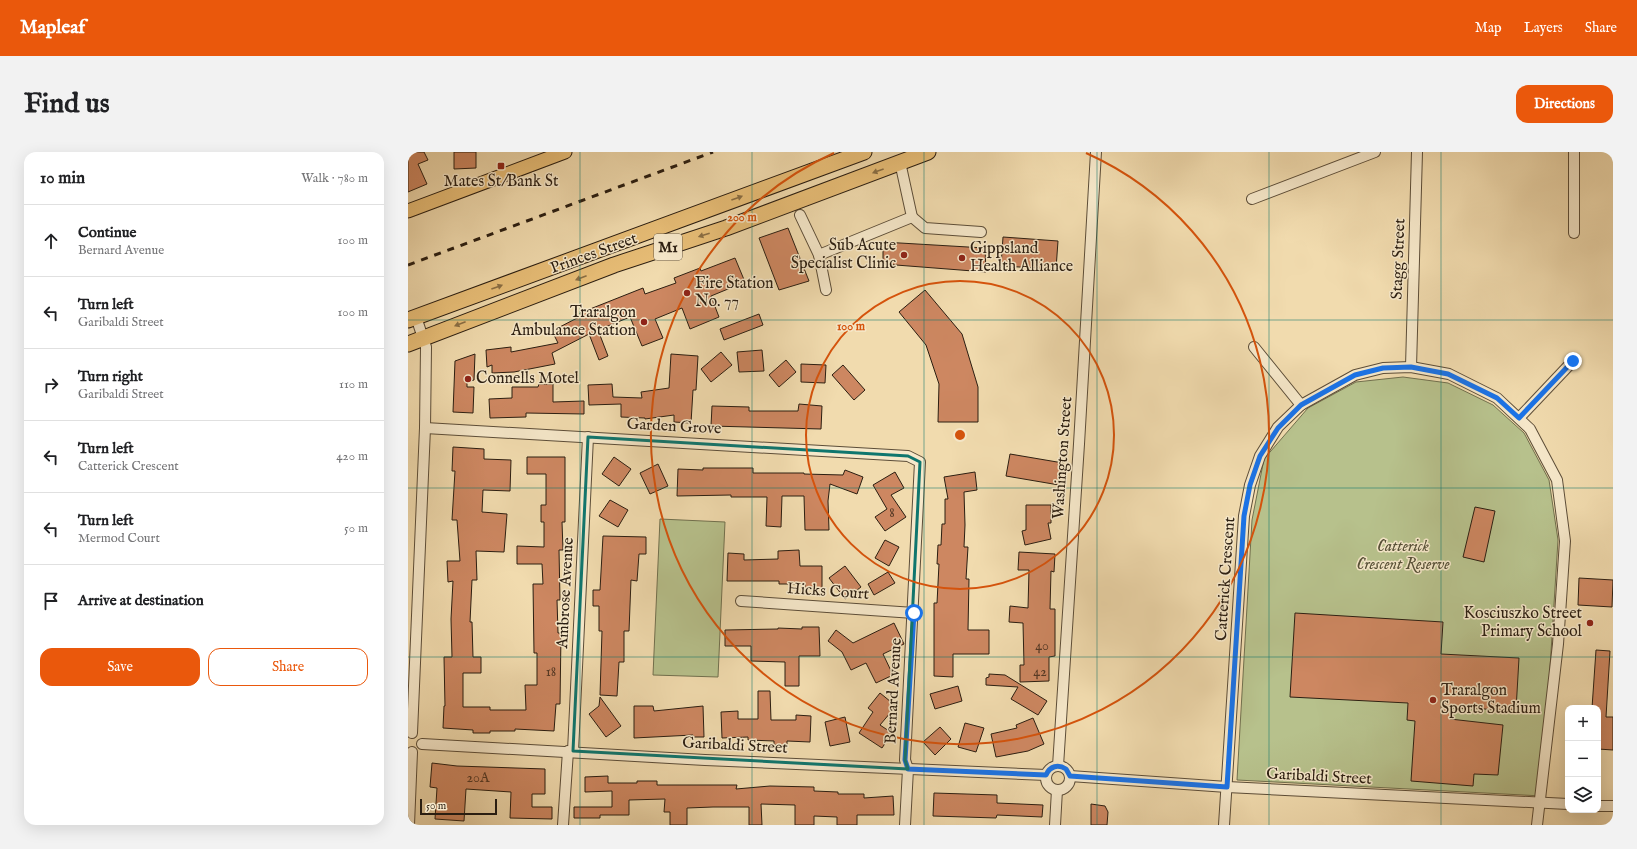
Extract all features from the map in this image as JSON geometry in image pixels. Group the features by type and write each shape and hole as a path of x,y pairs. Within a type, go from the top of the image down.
{"highway":[{"name":"Princes Street","path":"412,318 864,152"},
{"name":"Princes Street","path":"408,344 614,265 726,228 928,152"}],"main road":[{"path":"408,212 565,152"}],"street":[{"name":"Washington Street","path":"1058,766 1079,448 1096,152"},
{"path":"1252,199 1375,152"},
{"name":"Stagg Street","path":"1411,367 1417,152"},
{"path":"1574,152 1574,234"},
{"path":"900,162 912,217 925,228 981,232"},
{"path":"800,215 819,255 826,290"},
{"path":"819,255 912,217"},
{"path":"409,825 410,752 419,749 422,744 420,737 410,734 413,592 425,428 426,347 424,338 412,318"},
{"path":"1254,347 1301,405"},
{"path":"1519,418 1573,361"},
{"name":"Catterick Crescent","path":"1224,825 1244,516 1250,485 1260,456 1278,428 1301,405 1355,375 1383,368 1411,367 1448,374 1497,398 1530,429 1557,480 1565,541 1558,644 1540,803 1536,825"},
{"name":"Garden Grove","path":"425,428 908,456 920,462"},
{"name":"Ambrose Avenue","path":"563,825 570,751 588,437"},
{"name":"Bernard Avenue","path":"905,825 908,769 905,760 914,613 920,462"},
{"name":"Hicks Court","path":"741,601 914,613"},
{"name":"Garibaldi Street","path":"422,744 570,751 705,760 1046,775"},
{"path":"1058,766 1066,769 1070,776 1070,780 1065,787 1058,790 1050,787 1046,779 1046,775 1050,768 1058,766"},
{"name":"Garibaldi Street","path":"1070,776 1227,787 1565,804"},
{"path":"1055,825 1058,790"},
{"path":"1601,806 1613,806"}],"highlighted area":[{"path":"588,437 908,456 920,462 905,760 908,769 573,751"}],"green space":[{"name":"Catterick Crescent Reserve","path":"1403,377 1448,383 1493,405 1524,433 1549,480 1558,540 1542,796 1237,780 1252,520 1264,459 1308,408 1356,382"},
{"path":"660,519 725,522 718,677 653,675"}],"building":[{"path":"408,152 424,152 428,160 418,164 427,184 408,192"},
{"path":"454,152 476,152 476,168 454,169"},
{"path":"788,228 809,281 779,290 759,238"},
{"path":"1003,237 1058,241 1056,269 1001,266"},
{"path":"883,242 985,248 986,272 883,264"},
{"path":"735,258 745,282 711,296 719,317 690,329 682,308 655,319 663,338 642,346 630,317 598,330 608,356 599,360 589,334 552,353 555,364 514,372 492,373 492,365 487,367 486,350 511,347 511,352 558,343 552,331 581,316 580,313 643,288 645,294 676,283 674,278 700,268 701,271"},
{"path":"925,290 962,334 978,387 978,422 938,422 939,384 926,345 899,312"},
{"path":"759,314 763,325 724,340 720,329"},
{"path":"762,350 764,371 739,372 737,352"},
{"path":"721,352 732,365 711,382 701,369"},
{"path":"475,354 474,380 467,382 467,387 474,387 473,413 453,412 455,361"},
{"path":"671,354 698,356 696,390 693,390 691,423 674,422 674,415 645,419 621,417 621,404 589,405 588,385 612,384 613,397 642,398 641,392 669,388"},
{"path":"786,360 796,372 779,387 769,375"},
{"path":"801,364 826,365 825,383 801,382"},
{"path":"843,365 865,390 854,400 832,375"},
{"path":"539,384 553,384 553,402 584,401 584,414 526,413 526,417 490,418 489,399 512,398 512,387 538,387"},
{"path":"799,404 822,406 821,429 711,426 712,406 749,407 749,411 798,411"},
{"path":"453,447 484,449 484,459 511,460 510,491 483,490 482,512 507,514 504,552 476,551 477,580 472,580 470,622 472,622 473,657 481,657 481,673 463,673 463,707 490,707 490,710 526,710 525,685 537,685 537,653 534,653 533,584 543,584 542,564 517,564 517,546 544,547 544,522 541,522 541,505 546,505 546,474 527,474 527,457 565,457 565,522 562,522 563,550 559,550 560,600 557,600 558,633 561,633 560,704 556,704 554,731 515,729 515,731 473,733 473,730 443,728 445,706 444,657 452,657 451,619 453,581 448,582 447,561 460,561 457,520 452,520 455,471 452,471"},
{"path":"1010,454 1063,463 1059,485 1006,476"},
{"path":"614,457 631,469 619,486 602,474"},
{"path":"658,464 668,486 650,494 640,473"},
{"path":"703,468 753,468 753,473 843,475 845,470 863,477 857,494 830,484 828,501 829,530 805,530 804,496 782,496 781,527 766,526 767,497 731,497 731,495 677,496 678,469 703,470"},
{"path":"895,472 904,488 891,495 906,517 885,531 875,517 887,509 873,485"},
{"path":"975,472 977,490 964,492 964,547 968,547 966,579 969,579 968,630 989,630 989,654 953,654 953,677 934,676 934,603 937,603 939,564 937,564 938,545 941,545 942,524 945,524 945,499 948,499 944,477"},
{"path":"610,500 628,510 618,527 599,516"},
{"path":"1026,505 1051,505 1051,523 1048,523 1051,539 1025,545 1022,531 1026,530"},
{"path":"1475,507 1495,511 1484,562 1463,557"},
{"path":"603,536 646,537 646,554 639,554 637,581 631,580 629,631 624,631 624,662 619,662 617,696 600,695 602,631 599,631 599,606 593,606 593,590 600,590"},
{"path":"885,540 899,547 889,566 875,558"},
{"path":"799,550 800,566 822,566 822,589 805,589 805,584 779,584 779,581 727,581 728,553 744,554 744,560 778,559 778,551"},
{"path":"1019,552 1055,554 1054,572 1051,571 1050,609 1055,609 1055,656 1049,657 1049,681 1020,682 1020,665 1024,665 1023,623 1009,622 1010,606 1028,608 1029,570 1018,570"},
{"path":"845,566 861,587 845,599 829,578"},
{"path":"888,572 895,583 874,595 868,584"},
{"path":"1579,578 1613,580 1612,607 1578,605"},
{"name":"Traralgon Sports Stadium","path":"1295,613 1443,622 1441,654 1519,658 1516,710 1451,708 1450,719 1503,725 1498,775 1474,774 1473,786 1411,781 1415,721 1407,720 1408,703 1290,697"},
{"path":"894,623 904,644 883,654 893,675 876,683 866,663 851,670 842,652 828,641 836,630 853,643"},
{"path":"802,627 819,627 820,656 799,656 799,686 785,686 785,662 751,661 751,646 725,646 725,630 778,628 802,629"},
{"path":"1596,650 1610,651 1606,717 1613,717 1613,750 1601,749 1601,705 1592,705"},
{"path":"989,674 1005,675 1047,701 1038,715 1011,699 1018,687 986,685 986,678 989,677"},
{"path":"958,686 962,701 935,709 930,694"},
{"path":"758,691 770,691 771,720 796,720 796,715 811,716 810,742 787,741 787,745 774,745 774,741 748,740 748,737 722,738 721,712 738,711 738,719 758,719"},
{"path":"880,693 896,706 880,725 892,733 882,748 859,733 873,712 868,708"},
{"path":"600,697 621,726 606,737 589,714 599,706"},
{"path":"634,706 653,706 654,711 703,706 704,737 693,737 693,735 634,738"},
{"path":"845,717 850,742 830,746 825,722"},
{"path":"1033,718 1044,744 1028,751 996,757 991,734 1017,728 1016,725"},
{"path":"965,723 984,728 976,752 958,747"},
{"path":"940,727 951,739 935,755 923,742"},
{"path":"432,763 457,766 545,769 545,794 532,794 532,807 552,807 552,819 510,818 511,792 466,789 464,821 435,819 437,788 430,787"},
{"path":"608,776 608,783 657,781 657,785 737,785 736,789 770,786 814,787 814,791 838,792 838,794 864,794 864,798 893,796 894,815 857,815 857,825 837,825 837,817 814,816 814,825 795,825 795,805 761,804 762,825 749,825 749,807 713,807 687,808 687,825 670,825 670,812 664,812 665,799 629,800 629,815 600,815 600,818 574,818 574,807 612,807 612,791 585,792 585,777"},
{"path":"934,793 997,795 997,803 1043,805 1042,817 997,815 996,818 933,816"},
{"path":"1091,804 1105,806 1108,812 1107,825 1091,825"}],"railway":[{"path":"408,265 713,152"}],"place":[{"name":"Mates St/Bank St","path":"501,166"},
{"name":"Sub Acute Specialist Clinic","path":"904,255"},
{"name":"Gippsland Health Alliance","path":"962,258"},
{"name":"Fire Station No. 77","path":"687,293"},
{"name":"Traralgon Ambulance Station","path":"644,322"},
{"name":"Connells Motel","path":"468,379"},
{"name":"Kosciuszko Street Primary School","path":"1590,623"},
{"name":"Traralgon Sports Stadium","path":"1433,700"}],"route":[{"path":"914,613 905,760 908,769 1046,775 1050,768 1058,766 1066,769 1070,776 1227,787 1244,516 1250,485 1260,456 1278,428 1301,405 1355,375 1383,368 1411,367 1448,374 1497,398 1519,418 1573,361"}]}
